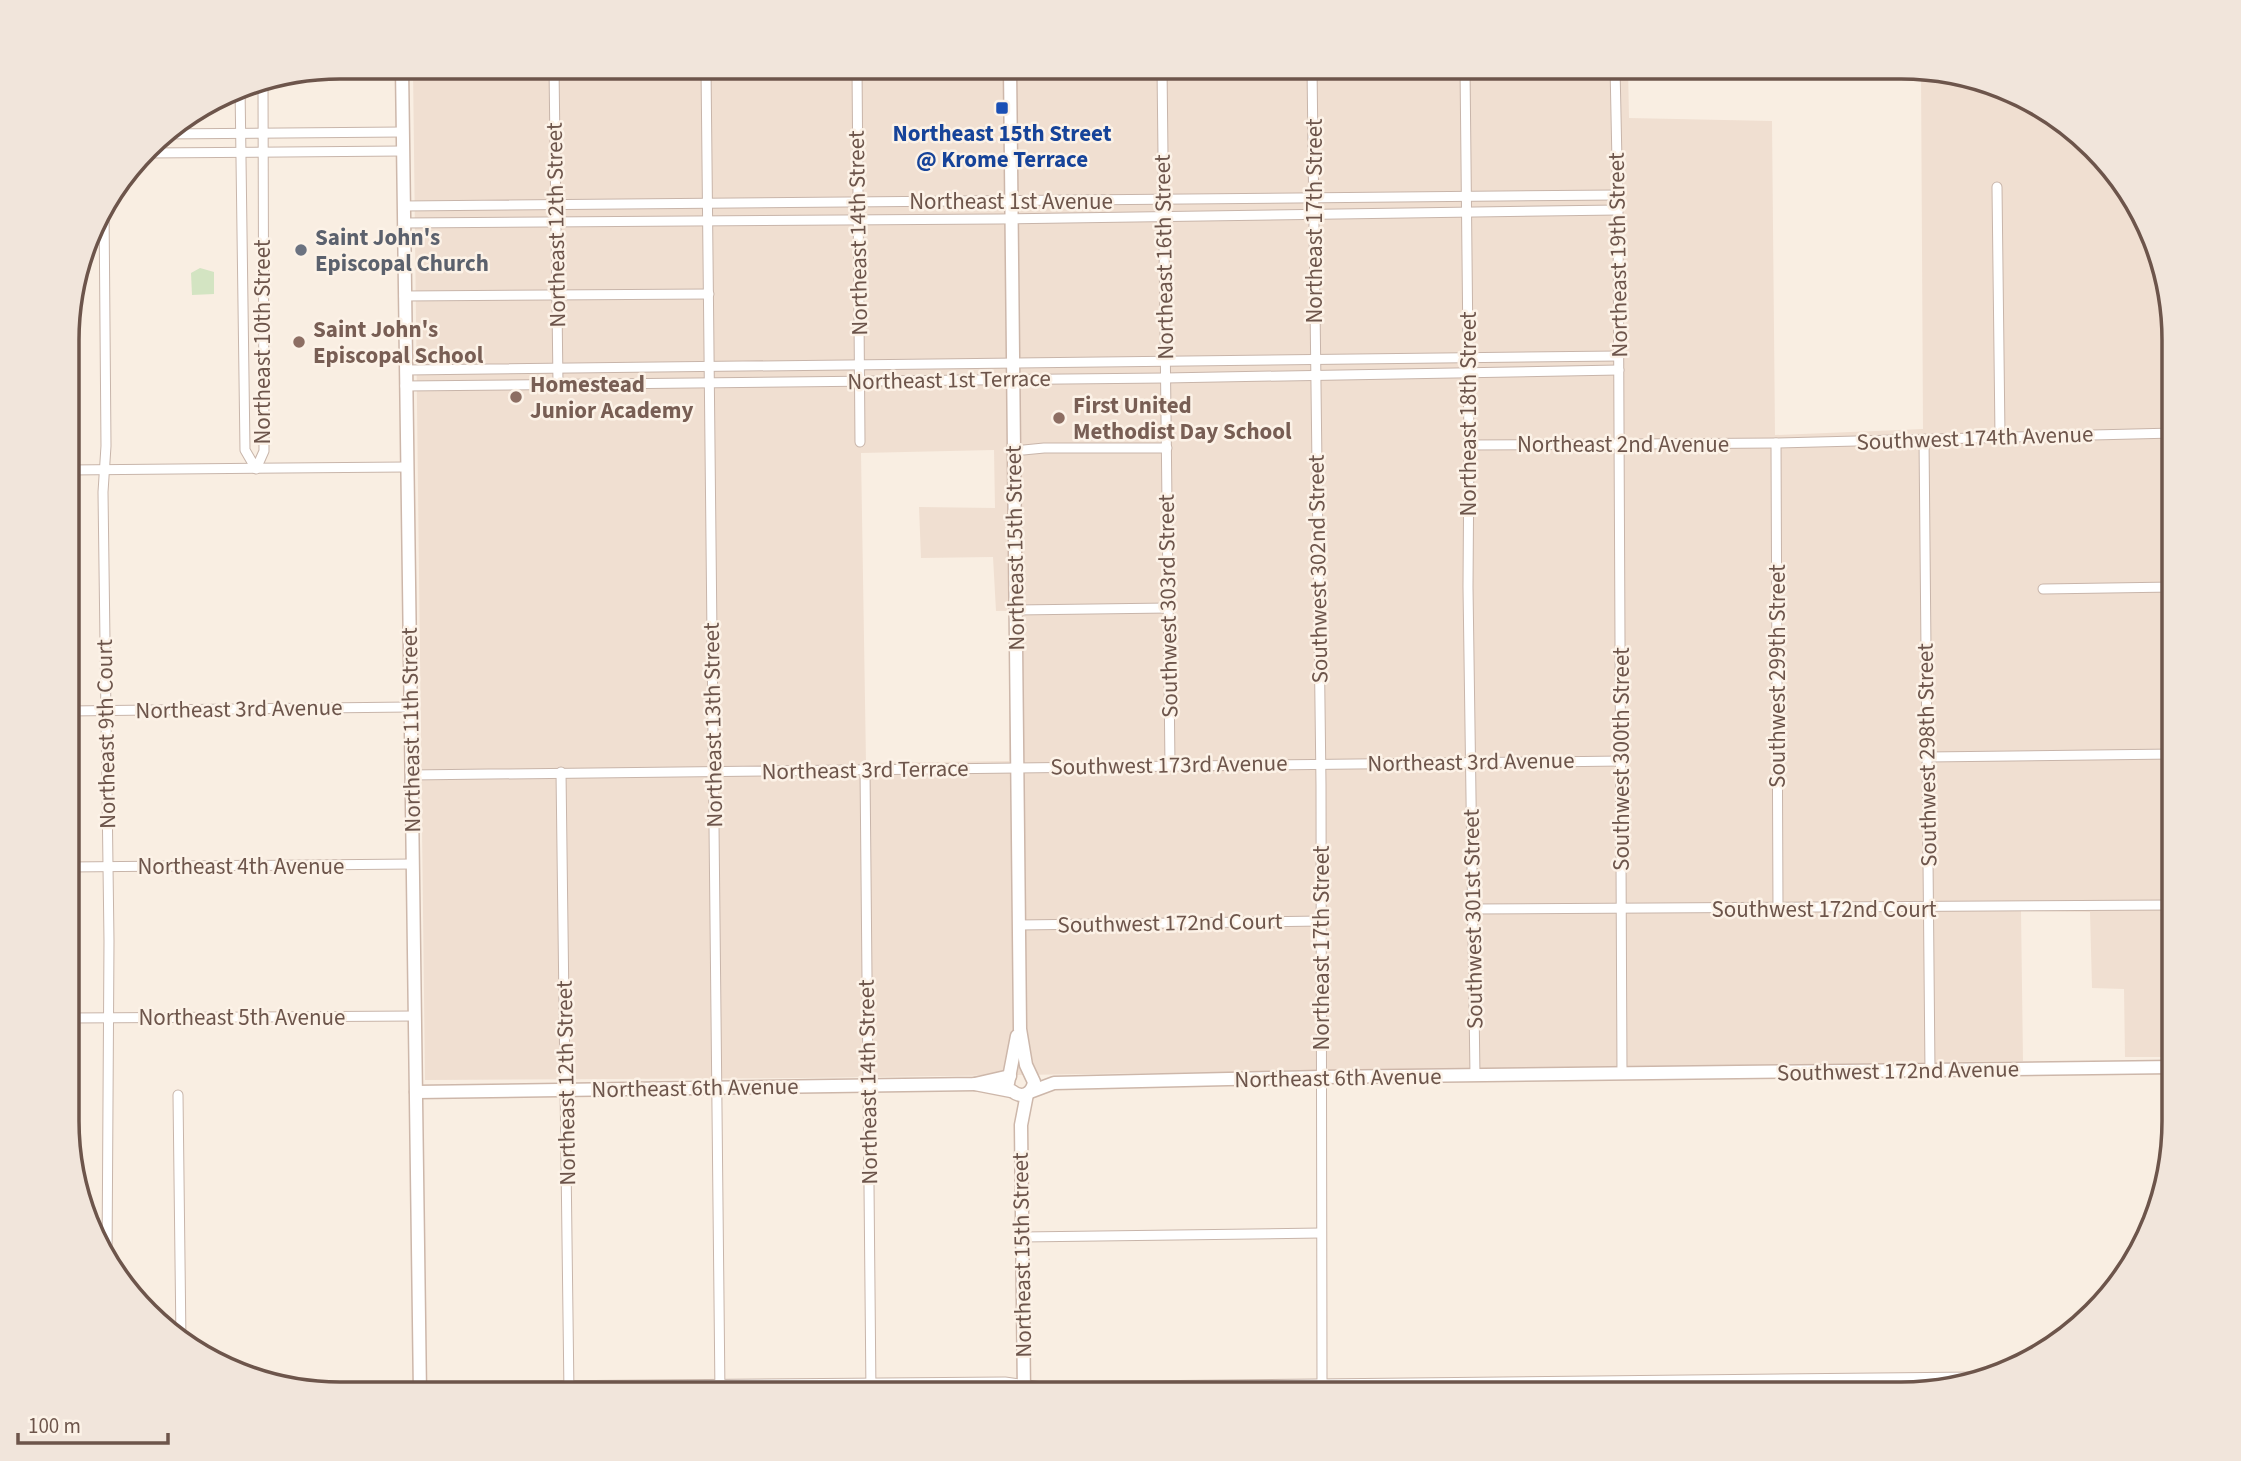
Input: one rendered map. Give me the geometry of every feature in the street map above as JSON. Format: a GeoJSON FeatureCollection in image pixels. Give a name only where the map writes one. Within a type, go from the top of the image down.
{"type":"FeatureCollection","features":[{"type":"Feature","properties":{"kind":"street","name":"Northeast 11th Street"},"geometry":{"type":"LineString","coordinates":[[402,79],[420,1382]]}},
{"type":"Feature","properties":{"kind":"street","name":"Northeast 12th Street"},"geometry":{"type":"LineString","coordinates":[[554,79],[558,384]]}},
{"type":"Feature","properties":{"kind":"street","name":"Northeast 13th Street"},"geometry":{"type":"LineString","coordinates":[[706,79],[720,1382]]}},
{"type":"Feature","properties":{"kind":"street","name":"Northeast 14th Street"},"geometry":{"type":"LineString","coordinates":[[857,79],[860,442]]}},
{"type":"Feature","properties":{"kind":"street","name":"Northeast 15th Street"},"geometry":{"type":"LineString","coordinates":[[1010,79],[1020,1029],[1030,1073]]}},
{"type":"Feature","properties":{"kind":"street","name":"Northeast 16th Street"},"geometry":{"type":"LineString","coordinates":[[1162,79],[1167,448]]}},
{"type":"Feature","properties":{"kind":"street","name":"Northeast 17th Street"},"geometry":{"type":"LineString","coordinates":[[1312,79],[1315,375]]}},
{"type":"Feature","properties":{"kind":"street","name":"Northeast 18th Street"},"geometry":{"type":"LineString","coordinates":[[1465,79],[1468,587],[1472,761]]}},
{"type":"Feature","properties":{"kind":"street","name":"Northeast 19th Street"},"geometry":{"type":"LineString","coordinates":[[1615,79],[1619,443]]}},
{"type":"Feature","properties":{"kind":"street","name":"Northeast 10th Street"},"geometry":{"type":"LineString","coordinates":[[256,469],[264,451],[263,91]]}},
{"type":"Feature","properties":{"kind":"street","name":"Northeast 10th Street"},"geometry":{"type":"LineString","coordinates":[[240,99],[245,450],[256,469]]}},
{"type":"Feature","properties":{"kind":"street"},"geometry":{"type":"LineString","coordinates":[[180,134],[403,132]]}},
{"type":"Feature","properties":{"kind":"street"},"geometry":{"type":"LineString","coordinates":[[157,153],[403,152]]}},
{"type":"Feature","properties":{"kind":"street"},"geometry":{"type":"LineString","coordinates":[[1997,187],[2000,436]]}},
{"type":"Feature","properties":{"kind":"street","name":"Northeast 1st Avenue"},"geometry":{"type":"LineString","coordinates":[[404,206],[1618,195]]}},
{"type":"Feature","properties":{"kind":"street","name":"Northeast 1st Avenue"},"geometry":{"type":"LineString","coordinates":[[404,223],[1618,210]]}},
{"type":"Feature","properties":{"kind":"street","name":"Northeast 9th Court"},"geometry":{"type":"LineString","coordinates":[[104,228],[105,711],[109,1018],[107,1239]]}},
{"type":"Feature","properties":{"kind":"street"},"geometry":{"type":"LineString","coordinates":[[243,291],[263,291]]}},
{"type":"Feature","properties":{"kind":"street"},"geometry":{"type":"LineString","coordinates":[[404,296],[709,294]]}},
{"type":"Feature","properties":{"kind":"street","name":"Northeast 1st Terrace"},"geometry":{"type":"LineString","coordinates":[[405,370],[1619,356]]}},
{"type":"Feature","properties":{"kind":"street","name":"Northeast 1st Terrace"},"geometry":{"type":"LineString","coordinates":[[405,386],[1619,370]]}},
{"type":"Feature","properties":{"kind":"street","name":"Southwest 302nd Street"},"geometry":{"type":"LineString","coordinates":[[1315,375],[1321,763]]}},
{"type":"Feature","properties":{"kind":"street","name":"Southwest 174th Avenue"},"geometry":{"type":"LineString","coordinates":[[1776,443],[2162,433]]}},
{"type":"Feature","properties":{"kind":"street","name":"Southwest 298th Street"},"geometry":{"type":"LineString","coordinates":[[1924,439],[1930,1071]]}},
{"type":"Feature","properties":{"kind":"street","name":"Southwest 300th Street"},"geometry":{"type":"LineString","coordinates":[[1619,443],[1622,1074]]}},
{"type":"Feature","properties":{"kind":"street","name":"Northeast 2nd Avenue"},"geometry":{"type":"LineString","coordinates":[[1469,445],[1776,443]]}},
{"type":"Feature","properties":{"kind":"street","name":"Southwest 299th Street"},"geometry":{"type":"LineString","coordinates":[[1776,443],[1778,909]]}},
{"type":"Feature","properties":{"kind":"street"},"geometry":{"type":"LineString","coordinates":[[1014,451],[1167,448]]}},
{"type":"Feature","properties":{"kind":"street","name":"Southwest 303rd Street"},"geometry":{"type":"LineString","coordinates":[[1167,448],[1170,765]]}},
{"type":"Feature","properties":{"kind":"street"},"geometry":{"type":"LineString","coordinates":[[79,470],[406,467]]}},
{"type":"Feature","properties":{"kind":"street"},"geometry":{"type":"LineString","coordinates":[[2043,589],[2162,587]]}},
{"type":"Feature","properties":{"kind":"street"},"geometry":{"type":"LineString","coordinates":[[1015,610],[1169,608]]}},
{"type":"Feature","properties":{"kind":"street","name":"Northeast 3rd Avenue"},"geometry":{"type":"LineString","coordinates":[[79,711],[410,707]]}},
{"type":"Feature","properties":{"kind":"street"},"geometry":{"type":"LineString","coordinates":[[1927,757],[2162,754]]}},
{"type":"Feature","properties":{"kind":"street","name":"Southwest 301st Street"},"geometry":{"type":"LineString","coordinates":[[1472,761],[1475,1076]]}},
{"type":"Feature","properties":{"kind":"street","name":"Northeast 3rd Avenue"},"geometry":{"type":"LineString","coordinates":[[1321,763],[1622,761]]}},
{"type":"Feature","properties":{"kind":"street","name":"Northeast 17th Street"},"geometry":{"type":"LineString","coordinates":[[1321,763],[1322,1382]]}},
{"type":"Feature","properties":{"kind":"street","name":"Southwest 173rd Avenue"},"geometry":{"type":"LineString","coordinates":[[1017,768],[1321,763]]}},
{"type":"Feature","properties":{"kind":"street","name":"Northeast 3rd Terrace"},"geometry":{"type":"LineString","coordinates":[[714,772],[1017,768]]}},
{"type":"Feature","properties":{"kind":"street","name":"Northeast 14th Street"},"geometry":{"type":"LineString","coordinates":[[865,769],[871,1382]]}},
{"type":"Feature","properties":{"kind":"street","name":"Northeast 12th Street"},"geometry":{"type":"LineString","coordinates":[[561,772],[569,1382]]}},
{"type":"Feature","properties":{"kind":"street"},"geometry":{"type":"LineString","coordinates":[[411,775],[714,772]]}},
{"type":"Feature","properties":{"kind":"street","name":"Northeast 4th Avenue"},"geometry":{"type":"LineString","coordinates":[[79,867],[413,864]]}},
{"type":"Feature","properties":{"kind":"street","name":"Southwest 172nd Court"},"geometry":{"type":"LineString","coordinates":[[1473,909],[2162,905]]}},
{"type":"Feature","properties":{"kind":"street","name":"Southwest 172nd Court"},"geometry":{"type":"LineString","coordinates":[[1018,925],[1321,921]]}},
{"type":"Feature","properties":{"kind":"street","name":"Northeast 5th Avenue"},"geometry":{"type":"LineString","coordinates":[[79,1018],[415,1016]]}},
{"type":"Feature","properties":{"kind":"street","name":"Northeast 15th Street"},"geometry":{"type":"LineString","coordinates":[[1010,1075],[1020,1029]]}},
{"type":"Feature","properties":{"kind":"street","name":"Southwest 172nd Avenue"},"geometry":{"type":"LineString","coordinates":[[1622,1074],[2162,1067]]}},
{"type":"Feature","properties":{"kind":"street"},"geometry":{"type":"LineString","coordinates":[[1020,1069],[1030,1073],[1034,1082],[1028,1093],[1021,1096],[1011,1091],[1008,1083],[1010,1075],[1020,1069]]}},
{"type":"Feature","properties":{"kind":"street","name":"Northeast 6th Avenue"},"geometry":{"type":"LineString","coordinates":[[1030,1073],[1054,1083]]}},
{"type":"Feature","properties":{"kind":"street","name":"Northeast 6th Avenue"},"geometry":{"type":"LineString","coordinates":[[1028,1093],[1054,1083],[1622,1074]]}},
{"type":"Feature","properties":{"kind":"street","name":"Northeast 6th Avenue"},"geometry":{"type":"LineString","coordinates":[[975,1084],[1010,1075]]}},
{"type":"Feature","properties":{"kind":"street","name":"Northeast 6th Avenue"},"geometry":{"type":"LineString","coordinates":[[416,1092],[975,1084],[1011,1091]]}},
{"type":"Feature","properties":{"kind":"street","name":"Northeast 15th Street"},"geometry":{"type":"LineString","coordinates":[[1011,1091],[1021,1125]]}},
{"type":"Feature","properties":{"kind":"street","name":"Northeast 15th Street"},"geometry":{"type":"LineString","coordinates":[[1024,1382],[1021,1125],[1028,1093]]}},
{"type":"Feature","properties":{"kind":"street"},"geometry":{"type":"LineString","coordinates":[[178,1095],[181,1328]]}},
{"type":"Feature","properties":{"kind":"street"},"geometry":{"type":"LineString","coordinates":[[1022,1237],[1321,1233]]}},
{"type":"Feature","properties":{"kind":"street"},"geometry":{"type":"LineString","coordinates":[[1510,1382],[1782,1382]]}},
{"type":"Feature","properties":{"kind":"shaded area"},"geometry":{"type":"Polygon","coordinates":[[[413,79],[1628,79],[1629,118],[1772,121],[1775,435],[1923,429],[1921,79],[1985,93],[2032,114],[2086,155],[2118,195],[2135,224],[2148,256],[2162,322],[2162,1057],[2125,1057],[2124,989],[2092,988],[2090,912],[2021,911],[2023,1061],[800,1078],[425,1080],[413,79]],[[994,450],[861,453],[866,763],[1009,761],[1009,611],[996,611],[993,557],[921,558],[919,507],[995,508],[994,450]]]}},
{"type":"Feature","properties":{"kind":"green space"},"geometry":{"type":"Polygon","coordinates":[[[200,268],[214,272],[214,294],[192,295],[191,273],[200,268]]]}},
{"type":"Feature","properties":{"kind":"place","name":"Northeast 15th Street @ Krome Terrace"},"geometry":{"type":"Point","coordinates":[1002,108]}},
{"type":"Feature","properties":{"kind":"place","name":"Saint John's Episcopal Church"},"geometry":{"type":"Point","coordinates":[301,250]}},
{"type":"Feature","properties":{"kind":"place","name":"Saint John's Episcopal School"},"geometry":{"type":"Point","coordinates":[299,342]}},
{"type":"Feature","properties":{"kind":"place","name":"Homestead Junior Academy"},"geometry":{"type":"Point","coordinates":[516,397]}},
{"type":"Feature","properties":{"kind":"place","name":"First United Methodist Day School"},"geometry":{"type":"Point","coordinates":[1059,418]}}]}
